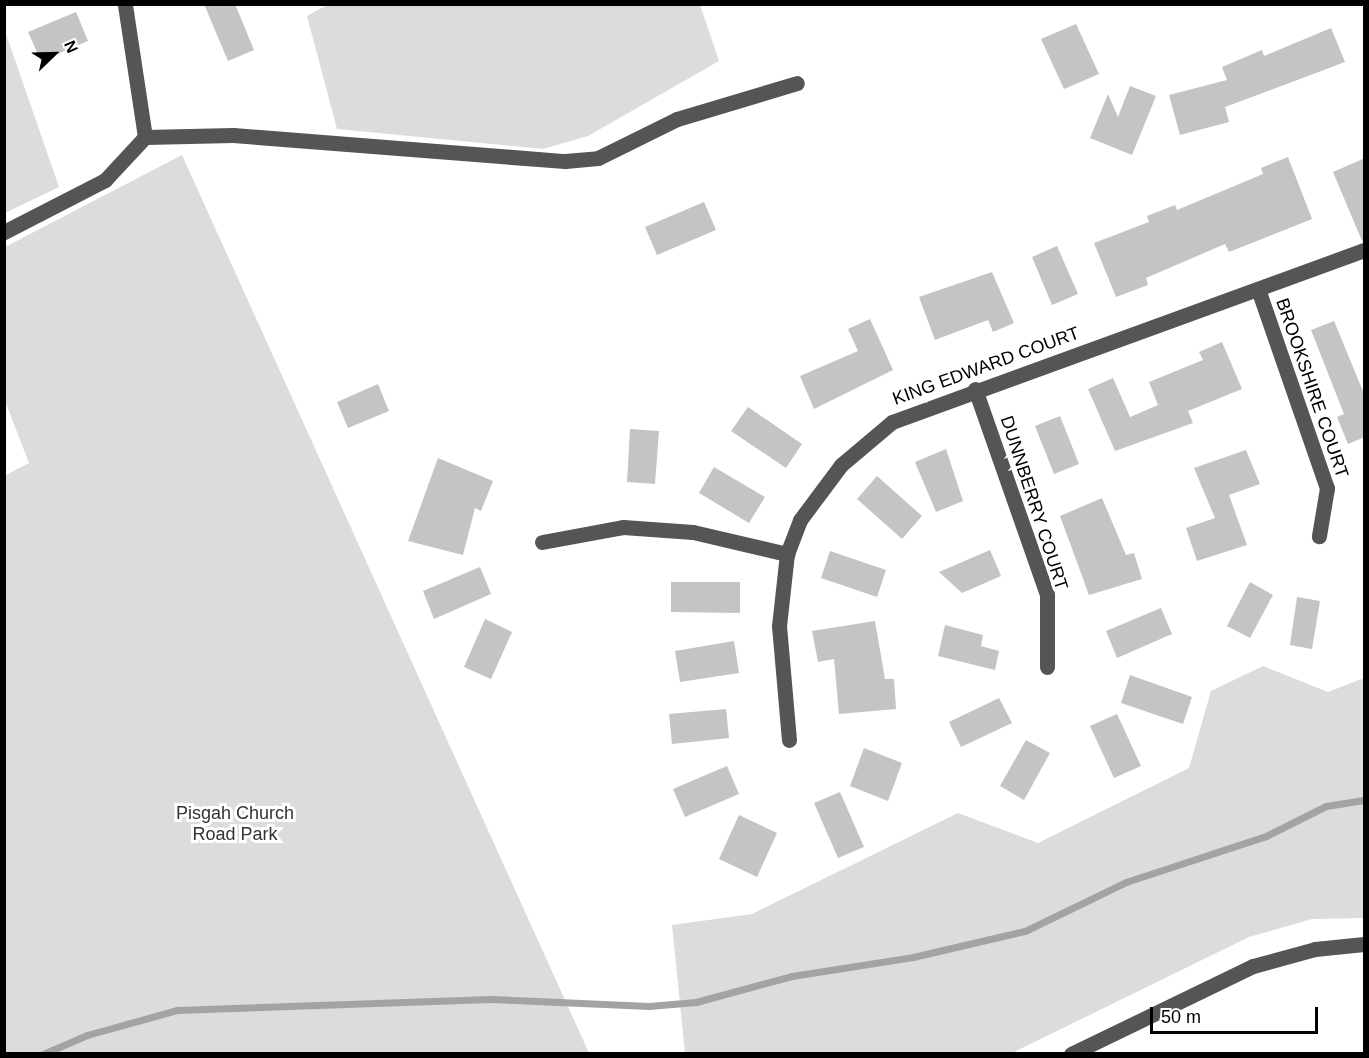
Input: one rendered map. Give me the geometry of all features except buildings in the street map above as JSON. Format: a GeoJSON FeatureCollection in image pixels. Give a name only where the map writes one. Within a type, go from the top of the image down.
{"type":"FeatureCollection","features":[{"type":"Feature","properties":{"kind":"street"},"geometry":{"type":"LineString","coordinates":[[125,4],[145,137]]}},
{"type":"Feature","properties":{"kind":"street"},"geometry":{"type":"LineString","coordinates":[[4,232],[105,180],[145,137],[244,136],[565,161],[598,158],[677,119],[797,83]]}},
{"type":"Feature","properties":{"kind":"street","name":"KING EDWARD COURT"},"geometry":{"type":"LineString","coordinates":[[789,740],[779,626],[787,554],[800,520],[841,465],[892,422],[975,389],[1365,250]]}},
{"type":"Feature","properties":{"kind":"street","name":"BROOKSHIRE COURT"},"geometry":{"type":"LineString","coordinates":[[1258,288],[1327,488],[1318,536]]}},
{"type":"Feature","properties":{"kind":"street","name":"DUNNBERRY COURT"},"geometry":{"type":"LineString","coordinates":[[975,389],[1047,594],[1047,667]]}},
{"type":"Feature","properties":{"kind":"street"},"geometry":{"type":"LineString","coordinates":[[542,542],[623,527],[693,532],[787,554]]}},
{"type":"Feature","properties":{"kind":"street"},"geometry":{"type":"LineString","coordinates":[[1071,1053],[1253,966],[1315,949],[1365,944]]}},
{"type":"Feature","properties":{"kind":"green space"},"geometry":{"type":"Polygon","coordinates":[[[327,5],[700,5],[719,61],[588,136],[543,149],[337,129],[307,16],[327,5]]]}},
{"type":"Feature","properties":{"kind":"green space"},"geometry":{"type":"Polygon","coordinates":[[[5,31],[59,187],[4,213],[5,31]]]}},
{"type":"Feature","properties":{"kind":"green space","name":"Pisgah Church Road Park"},"geometry":{"type":"Polygon","coordinates":[[[182,155],[589,1053],[5,1053],[4,476],[29,463],[5,401],[5,247],[182,155]]]}},
{"type":"Feature","properties":{"kind":"green space"},"geometry":{"type":"Polygon","coordinates":[[[1263,666],[1328,692],[1364,678],[1364,918],[1312,919],[1249,937],[1012,1053],[685,1053],[672,925],[752,914],[958,813],[1038,843],[1189,768],[1211,691],[1263,666]]]}},
{"type":"Feature","properties":{"kind":"waterway"},"geometry":{"type":"LineString","coordinates":[[43,1054],[87,1035],[177,1010],[491,999],[649,1006],[696,1002],[792,976],[913,957],[1025,931],[1126,882],[1266,836],[1326,806],[1364,800]]}}]}
